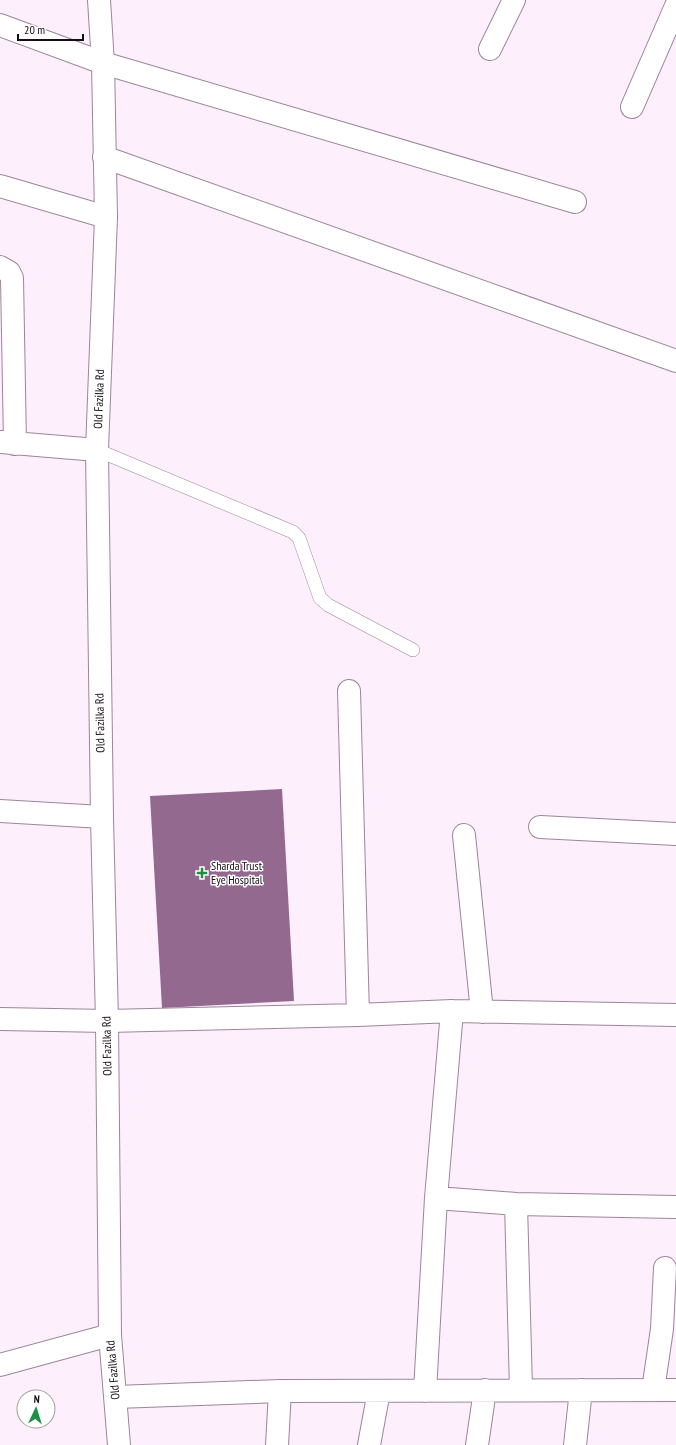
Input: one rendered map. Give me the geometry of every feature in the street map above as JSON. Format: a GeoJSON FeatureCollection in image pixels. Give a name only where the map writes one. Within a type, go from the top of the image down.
{"type":"FeatureCollection","features":[{"type":"Feature","properties":{"kind":"street","name":"Old Fazilka Rd"},"geometry":{"type":"LineString","coordinates":[[99,0],[103,63],[106,217],[97,450],[102,817],[107,1021],[110,1335],[119,1445]]}},
{"type":"Feature","properties":{"kind":"street"},"geometry":{"type":"LineString","coordinates":[[490,49],[514,0]]}},
{"type":"Feature","properties":{"kind":"street"},"geometry":{"type":"LineString","coordinates":[[632,107],[675,9]]}},
{"type":"Feature","properties":{"kind":"street"},"geometry":{"type":"LineString","coordinates":[[0,25],[103,63],[575,202]]}},
{"type":"Feature","properties":{"kind":"street"},"geometry":{"type":"LineString","coordinates":[[104,157],[676,361]]}},
{"type":"Feature","properties":{"kind":"street"},"geometry":{"type":"LineString","coordinates":[[0,186],[106,217]]}},
{"type":"Feature","properties":{"kind":"street"},"geometry":{"type":"LineString","coordinates":[[0,267],[9,272],[12,278],[7,443],[97,450]]}},
{"type":"Feature","properties":{"kind":"street"},"geometry":{"type":"LineString","coordinates":[[349,691],[358,1015]]}},
{"type":"Feature","properties":{"kind":"street"},"geometry":{"type":"LineString","coordinates":[[0,811],[102,817]]}},
{"type":"Feature","properties":{"kind":"street"},"geometry":{"type":"LineString","coordinates":[[540,827],[676,834]]}},
{"type":"Feature","properties":{"kind":"street"},"geometry":{"type":"LineString","coordinates":[[464,835],[482,1012]]}},
{"type":"Feature","properties":{"kind":"street"},"geometry":{"type":"LineString","coordinates":[[425,1391],[436,1198],[452,1011]]}},
{"type":"Feature","properties":{"kind":"street"},"geometry":{"type":"LineString","coordinates":[[0,1019],[107,1021],[358,1015],[452,1011],[676,1016]]}},
{"type":"Feature","properties":{"kind":"street"},"geometry":{"type":"LineString","coordinates":[[436,1198],[516,1204],[676,1207]]}},
{"type":"Feature","properties":{"kind":"street"},"geometry":{"type":"LineString","coordinates":[[516,1204],[521,1389]]}},
{"type":"Feature","properties":{"kind":"street"},"geometry":{"type":"LineString","coordinates":[[653,1390],[662,1329],[665,1268]]}},
{"type":"Feature","properties":{"kind":"street"},"geometry":{"type":"LineString","coordinates":[[0,1364],[110,1335]]}},
{"type":"Feature","properties":{"kind":"street"},"geometry":{"type":"LineString","coordinates":[[116,1397],[280,1391],[425,1391],[521,1389],[676,1390]]}},
{"type":"Feature","properties":{"kind":"street"},"geometry":{"type":"LineString","coordinates":[[477,1445],[485,1390]]}},
{"type":"Feature","properties":{"kind":"street"},"geometry":{"type":"LineString","coordinates":[[575,1445],[582,1390]]}},
{"type":"Feature","properties":{"kind":"street"},"geometry":{"type":"LineString","coordinates":[[276,1445],[280,1391]]}},
{"type":"Feature","properties":{"kind":"street"},"geometry":{"type":"LineString","coordinates":[[369,1445],[379,1391]]}},
{"type":"Feature","properties":{"kind":"lane"},"geometry":{"type":"LineString","coordinates":[[97,450],[293,532],[299,538],[320,598],[328,604],[413,650]]}},
{"type":"Feature","properties":{"kind":"building"},"geometry":{"type":"Polygon","coordinates":[[[282,789],[294,1001],[162,1008],[150,796],[282,789]]]}},
{"type":"Feature","properties":{"kind":"place","name":"Sharda Trust Eye Hospital"},"geometry":{"type":"Point","coordinates":[202,873]}}]}
